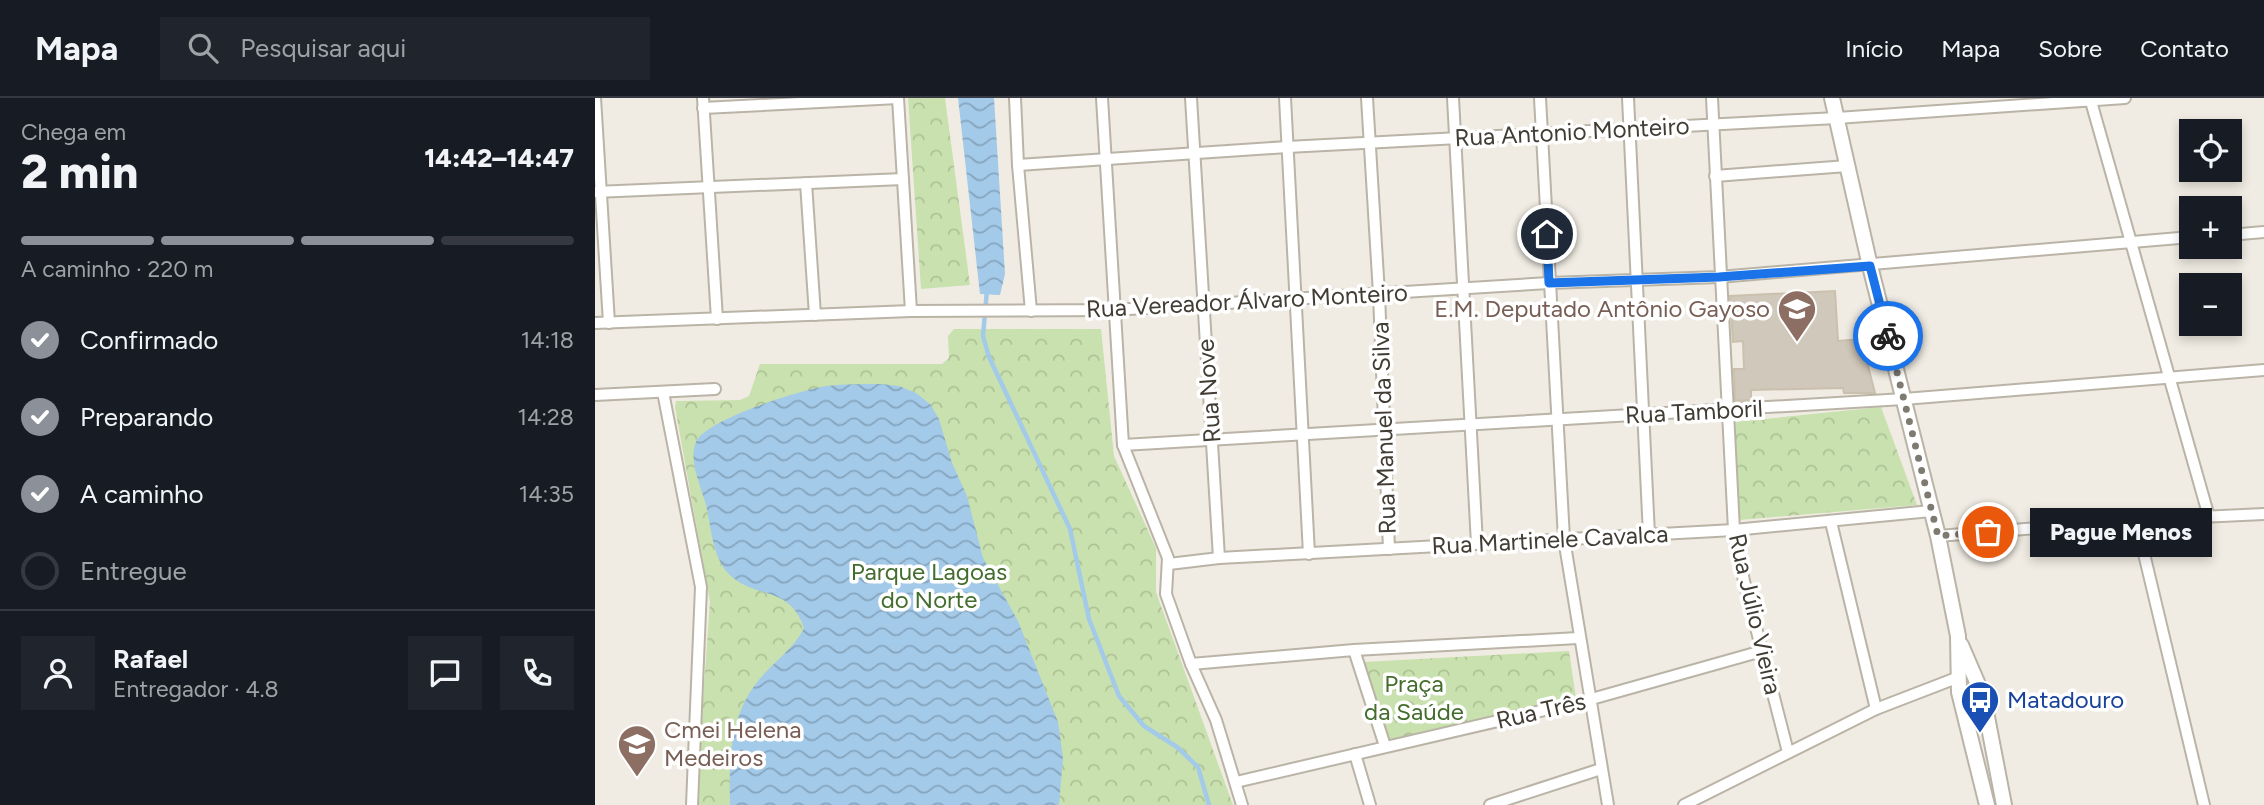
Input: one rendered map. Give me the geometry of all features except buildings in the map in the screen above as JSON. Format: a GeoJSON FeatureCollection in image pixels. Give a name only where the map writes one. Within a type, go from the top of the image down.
{"type":"FeatureCollection","features":[{"type":"Feature","properties":{"kind":"street"},"geometry":{"type":"LineString","coordinates":[[595,98],[598,192],[610,323]]}},
{"type":"Feature","properties":{"kind":"street"},"geometry":{"type":"LineString","coordinates":[[717,319],[703,103],[898,98],[911,311]]}},
{"type":"Feature","properties":{"kind":"street"},"geometry":{"type":"LineString","coordinates":[[1015,98],[1031,311]]}},
{"type":"Feature","properties":{"kind":"street"},"geometry":{"type":"LineString","coordinates":[[1102,98],[1123,445],[1169,564],[1166,594],[1191,664],[1216,720],[1242,805]]}},
{"type":"Feature","properties":{"kind":"street","name":"Rua Nove"},"geometry":{"type":"LineString","coordinates":[[1191,98],[1219,558]]}},
{"type":"Feature","properties":{"kind":"street"},"geometry":{"type":"LineString","coordinates":[[1285,98],[1309,554]]}},
{"type":"Feature","properties":{"kind":"street","name":"Rua Manuel da Silva"},"geometry":{"type":"LineString","coordinates":[[1367,98],[1379,294],[1389,549]]}},
{"type":"Feature","properties":{"kind":"street"},"geometry":{"type":"LineString","coordinates":[[1453,98],[1477,544]]}},
{"type":"Feature","properties":{"kind":"street"},"geometry":{"type":"LineString","coordinates":[[1540,98],[1564,539],[1588,700],[1608,805]]}},
{"type":"Feature","properties":{"kind":"street"},"geometry":{"type":"LineString","coordinates":[[1628,98],[1649,535]]}},
{"type":"Feature","properties":{"kind":"street","name":"Rua Júlio Vieira"},"geometry":{"type":"LineString","coordinates":[[1712,98],[1719,277],[1734,530],[1789,751]]}},
{"type":"Feature","properties":{"kind":"street"},"geometry":{"type":"LineString","coordinates":[[1832,98],[1870,266],[1938,536],[1958,636],[1959,692],[1987,805]]}},
{"type":"Feature","properties":{"kind":"street","name":"Rua Antonio Monteiro"},"geometry":{"type":"LineString","coordinates":[[1018,165],[1287,147],[1837,118],[2125,98]]}},
{"type":"Feature","properties":{"kind":"street"},"geometry":{"type":"LineString","coordinates":[[2091,100],[2209,517]]}},
{"type":"Feature","properties":{"kind":"street"},"geometry":{"type":"LineString","coordinates":[[1715,176],[1847,166]]}},
{"type":"Feature","properties":{"kind":"street"},"geometry":{"type":"LineString","coordinates":[[598,192],[903,179]]}},
{"type":"Feature","properties":{"kind":"street"},"geometry":{"type":"LineString","coordinates":[[806,183],[815,315]]}},
{"type":"Feature","properties":{"kind":"street"},"geometry":{"type":"LineString","coordinates":[[2242,234],[2264,232]]}},
{"type":"Feature","properties":{"kind":"street","name":"Rua Vereador Álvaro Monteiro"},"geometry":{"type":"LineString","coordinates":[[595,323],[911,311],[1113,310],[1549,283],[1719,277],[2179,238]]}},
{"type":"Feature","properties":{"kind":"street","name":"Rua Tamboril"},"geometry":{"type":"LineString","coordinates":[[1123,445],[1904,399],[2264,370]]}},
{"type":"Feature","properties":{"kind":"street"},"geometry":{"type":"LineString","coordinates":[[595,395],[715,389]]}},
{"type":"Feature","properties":{"kind":"street"},"geometry":{"type":"LineString","coordinates":[[663,392],[701,587],[692,805]]}},
{"type":"Feature","properties":{"kind":"street","name":"Rua Martinele Cavalca"},"geometry":{"type":"LineString","coordinates":[[1169,564],[1219,558],[1734,530],[1931,511]]}},
{"type":"Feature","properties":{"kind":"street"},"geometry":{"type":"LineString","coordinates":[[1938,536],[2136,520],[2264,514]]}},
{"type":"Feature","properties":{"kind":"street"},"geometry":{"type":"LineString","coordinates":[[2136,520],[2204,805]]}},
{"type":"Feature","properties":{"kind":"street"},"geometry":{"type":"LineString","coordinates":[[1831,522],[1876,709]]}},
{"type":"Feature","properties":{"kind":"street"},"geometry":{"type":"LineString","coordinates":[[1958,636],[1983,696],[2004,805]]}},
{"type":"Feature","properties":{"kind":"street"},"geometry":{"type":"LineString","coordinates":[[1191,664],[1354,650],[1579,638]]}},
{"type":"Feature","properties":{"kind":"street"},"geometry":{"type":"LineString","coordinates":[[1354,650],[1385,746]]}},
{"type":"Feature","properties":{"kind":"street","name":"Rua Três"},"geometry":{"type":"LineString","coordinates":[[1236,782],[1588,700],[1762,651]]}},
{"type":"Feature","properties":{"kind":"street"},"geometry":{"type":"LineString","coordinates":[[1685,805],[1876,709],[1959,677]]}},
{"type":"Feature","properties":{"kind":"street"},"geometry":{"type":"LineString","coordinates":[[1355,754],[1370,805]]}},
{"type":"Feature","properties":{"kind":"street"},"geometry":{"type":"LineString","coordinates":[[1490,805],[1601,769]]}},
{"type":"Feature","properties":{"kind":"green space"},"geometry":{"type":"Polygon","coordinates":[[[908,98],[945,98],[970,285],[921,289],[908,98]]]}},
{"type":"Feature","properties":{"kind":"green space","name":"Parque Lagoas do Norte"},"geometry":{"type":"Polygon","coordinates":[[[954,329],[1101,329],[1114,456],[1156,548],[1156,592],[1233,805],[699,805],[700,740],[710,602],[676,401],[740,400],[749,396],[760,364],[942,364],[949,358],[948,336],[954,329]]]}},
{"type":"Feature","properties":{"kind":"green space"},"geometry":{"type":"Polygon","coordinates":[[[1881,407],[1917,505],[1739,520],[1735,422],[1881,407]]]}},
{"type":"Feature","properties":{"kind":"green space","name":"Praça da Saúde"},"geometry":{"type":"Polygon","coordinates":[[[1569,651],[1576,698],[1388,742],[1364,662],[1569,651]]]}},
{"type":"Feature","properties":{"kind":"water"},"geometry":{"type":"Polygon","coordinates":[[[958,98],[994,98],[1005,274],[1000,295],[980,294],[958,98]]]}},
{"type":"Feature","properties":{"kind":"water"},"geometry":{"type":"Polygon","coordinates":[[[827,386],[899,386],[916,393],[930,404],[939,419],[952,463],[967,496],[983,558],[1018,621],[1058,722],[1063,758],[1059,805],[730,805],[731,756],[741,709],[758,681],[794,643],[804,628],[789,604],[736,580],[721,564],[694,465],[696,442],[703,433],[717,424],[777,399],[827,386]]]}},
{"type":"Feature","properties":{"kind":"waterway"},"geometry":{"type":"LineString","coordinates":[[987,290],[983,336],[989,357],[1070,529],[1089,619],[1119,696],[1144,726],[1177,747],[1198,767],[1209,805]]}},
{"type":"Feature","properties":{"kind":"way so far"},"geometry":{"type":"LineString","coordinates":[[1888,336],[1938,536],[1988,532]]}},
{"type":"Feature","properties":{"kind":"place","name":"E.M. Deputado Antônio Gayoso"},"geometry":{"type":"Point","coordinates":[1797,343]}},
{"type":"Feature","properties":{"kind":"place","name":"Pague Menos"},"geometry":{"type":"Point","coordinates":[1988,532]}},
{"type":"Feature","properties":{"kind":"place","name":"Matadouro"},"geometry":{"type":"Point","coordinates":[1980,734]}},
{"type":"Feature","properties":{"kind":"place","name":"Cmei Helena Medeiros"},"geometry":{"type":"Point","coordinates":[637,778]}},
{"type":"Feature","properties":{"kind":"route"},"geometry":{"type":"LineString","coordinates":[[1547,234],[1549,283],[1719,277],[1870,266],[1888,336]]}}]}
